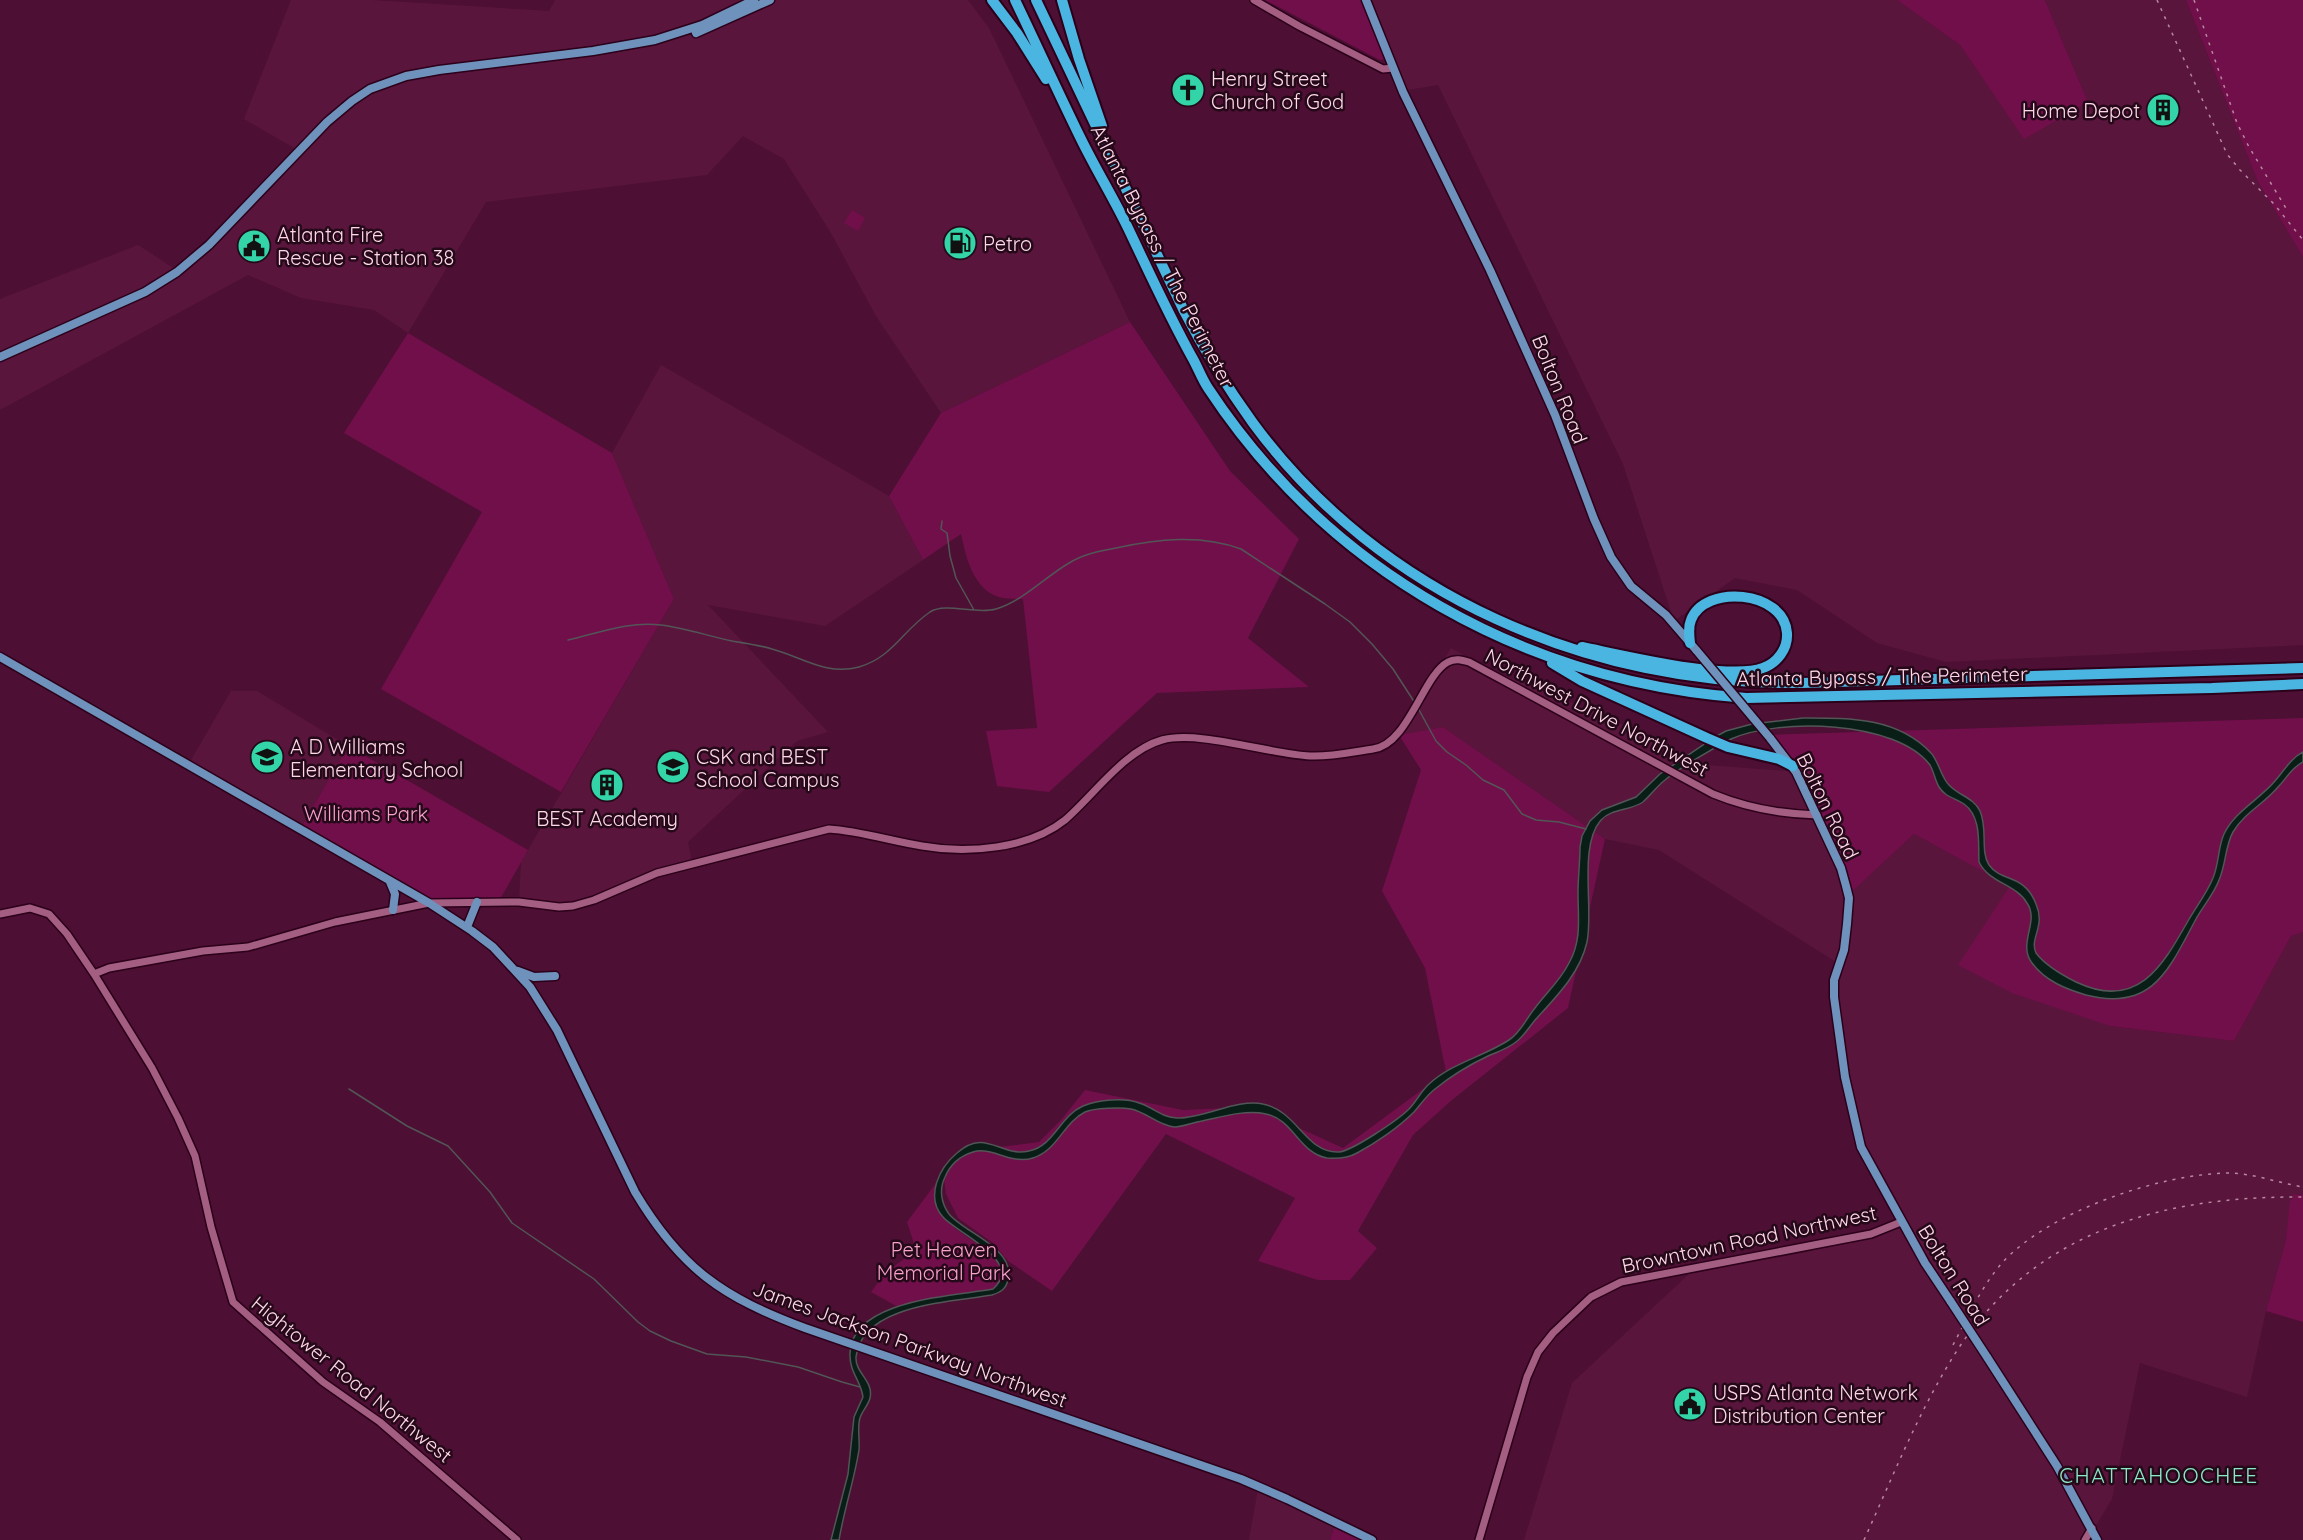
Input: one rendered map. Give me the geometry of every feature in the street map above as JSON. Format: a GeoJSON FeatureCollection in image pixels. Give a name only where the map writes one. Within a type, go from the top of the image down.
{"type":"FeatureCollection","features":[{"type":"Feature","properties":{"kind":"highway"},"geometry":{"type":"LineString","coordinates":[[992,0],[1043,73],[1080,137]]}},
{"type":"Feature","properties":{"kind":"highway","name":"Atlanta Bypass / The Perimeter"},"geometry":{"type":"LineString","coordinates":[[1015,0],[1080,137],[1206,386],[1241,433],[1280,478],[1331,528],[1392,577],[1470,624],[1540,654],[1599,674],[1647,685],[1746,698],[2303,684]]}},
{"type":"Feature","properties":{"kind":"highway","name":"Atlanta Bypass / The Perimeter"},"geometry":{"type":"LineString","coordinates":[[1036,0],[1206,353],[1253,423],[1294,472],[1333,511],[1406,568],[1461,602],[1532,635],[1601,659],[1649,670],[1709,679],[1770,684],[2303,668]]}},
{"type":"Feature","properties":{"kind":"highway"},"geometry":{"type":"LineString","coordinates":[[1062,0],[1079,59],[1121,180]]}},
{"type":"Feature","properties":{"kind":"highway"},"geometry":{"type":"LineString","coordinates":[[1532,635],[1671,664],[1745,671],[1764,668],[1779,657],[1786,645],[1787,631],[1779,612],[1767,603],[1750,598],[1731,597],[1712,602],[1697,611],[1690,626],[1694,647]]}},
{"type":"Feature","properties":{"kind":"highway"},"geometry":{"type":"LineString","coordinates":[[1540,654],[1582,681],[1694,733],[1745,752],[1779,759],[1793,766]]}},
{"type":"Feature","properties":{"kind":"main road"},"geometry":{"type":"LineString","coordinates":[[593,51],[672,35],[703,24],[754,0]]}},
{"type":"Feature","properties":{"kind":"main road"},"geometry":{"type":"LineString","coordinates":[[0,357],[145,292],[177,272],[209,246],[327,122],[352,100],[370,89],[398,78],[439,69],[593,51],[635,49],[675,40],[719,24],[770,0]]}},
{"type":"Feature","properties":{"kind":"main road","name":"Bolton Road"},"geometry":{"type":"LineString","coordinates":[[1366,0],[1393,68],[1519,333],[1555,415],[1590,510],[1611,557],[1631,586],[1666,615],[1793,766],[1817,815],[1841,867],[1849,898],[1844,950],[1833,989],[1845,1077],[1855,1124],[1865,1156],[1901,1222],[2057,1466],[2097,1540]]}},
{"type":"Feature","properties":{"kind":"main road","name":"James Jackson Parkway Northwest"},"geometry":{"type":"LineString","coordinates":[[0,657],[429,903],[493,947],[530,987],[556,1028],[635,1192],[652,1220],[669,1242],[698,1271],[727,1293],[747,1305],[845,1341],[1234,1477],[1296,1503],[1372,1540]]}},
{"type":"Feature","properties":{"kind":"main road"},"geometry":{"type":"LineString","coordinates":[[390,881],[395,894],[393,910]]}},
{"type":"Feature","properties":{"kind":"main road"},"geometry":{"type":"LineString","coordinates":[[467,927],[477,902]]}},
{"type":"Feature","properties":{"kind":"main road"},"geometry":{"type":"LineString","coordinates":[[514,968],[534,977],[555,976]]}},
{"type":"Feature","properties":{"kind":"street"},"geometry":{"type":"LineString","coordinates":[[1254,0],[1383,69],[1393,68]]}},
{"type":"Feature","properties":{"kind":"street","name":"Northwest Drive Northwest"},"geometry":{"type":"LineString","coordinates":[[94,974],[109,968],[203,951],[262,945],[335,922],[429,903],[477,902],[573,906],[594,900],[657,873],[829,829],[848,830],[938,849],[1011,845],[1031,840],[1051,830],[1066,819],[1115,770],[1150,745],[1161,740],[1184,738],[1310,756],[1378,749],[1389,742],[1414,712],[1441,667],[1450,661],[1460,660],[1469,662],[1713,794],[1753,808],[1817,815]]}},
{"type":"Feature","properties":{"kind":"street","name":"Hightower Road Northwest"},"geometry":{"type":"LineString","coordinates":[[0,914],[30,908],[49,914],[67,934],[94,974],[164,1090],[187,1137],[203,1185],[233,1302],[323,1382],[422,1455],[517,1540]]}},
{"type":"Feature","properties":{"kind":"street","name":"Browntown Road Northwest"},"geometry":{"type":"LineString","coordinates":[[1479,1540],[1532,1364],[1553,1333],[1591,1297],[1622,1282],[1870,1234],[1901,1222]]}},
{"type":"Feature","properties":{"kind":"street"},"geometry":{"type":"LineString","coordinates":[[2085,1540],[2092,1528]]}},
{"type":"Feature","properties":{"kind":"shaded area"},"geometry":{"type":"Polygon","coordinates":[[[291,0],[372,0],[549,11],[555,0],[968,0],[989,28],[1130,322],[941,413],[876,316],[831,233],[784,159],[743,136],[707,175],[486,202],[408,333],[374,310],[301,298],[248,275],[0,410],[0,299],[138,245],[175,269],[224,224],[296,149],[244,119],[291,0]]]}},
{"type":"Feature","properties":{"kind":"shaded area"},"geometry":{"type":"Polygon","coordinates":[[[1367,0],[1897,0],[1960,45],[2024,138],[2088,102],[2045,0],[2186,0],[2258,182],[2303,257],[2303,645],[1946,662],[1877,643],[1797,590],[1735,578],[1674,621],[1623,464],[1438,85],[1402,91],[1367,0]]]}},
{"type":"Feature","properties":{"kind":"shaded area"},"geometry":{"type":"Polygon","coordinates":[[[661,365],[889,496],[923,560],[825,626],[708,605],[828,732],[797,741],[688,842],[692,863],[573,906],[519,902],[521,862],[674,599],[612,453],[661,365]]]}},
{"type":"Feature","properties":{"kind":"shaded area"},"geometry":{"type":"Polygon","coordinates":[[[1451,648],[1486,668],[1603,715],[1707,765],[1800,772],[1846,896],[1914,834],[2011,886],[1959,965],[2110,1026],[2234,1041],[2291,936],[2303,932],[2303,1195],[2293,1194],[2286,1240],[2266,1311],[2247,1397],[2140,1363],[2112,1499],[2087,1540],[1524,1540],[1572,1383],[1689,1274],[1807,1252],[1896,1219],[1855,1139],[1839,1040],[1839,964],[1659,850],[1605,839],[1443,727],[1399,735],[1451,648]]]}},
{"type":"Feature","properties":{"kind":"shaded area","name":"A D Williams Elementary School"},"geometry":{"type":"Polygon","coordinates":[[[231,691],[257,691],[348,746],[299,831],[187,767],[231,691]]]}},
{"type":"Feature","properties":{"kind":"shaded area"},"geometry":{"type":"Polygon","coordinates":[[[1803,718],[1838,718],[1888,726],[1918,741],[1931,753],[1949,785],[1974,803],[1980,811],[1984,825],[1986,859],[1989,865],[1994,871],[2025,887],[2031,894],[2039,912],[2039,926],[2034,942],[2036,953],[2060,973],[2097,990],[2116,991],[2131,988],[2145,980],[2157,968],[2211,884],[2222,839],[2229,826],[2303,752],[2303,762],[2295,767],[2272,793],[2243,819],[2233,832],[2217,885],[2167,970],[2143,992],[2128,997],[2109,999],[2086,995],[2064,987],[2043,975],[2032,963],[2027,948],[2031,918],[2027,903],[2016,892],[1983,869],[1979,862],[1978,831],[1970,809],[1941,790],[1930,765],[1914,750],[1891,739],[1864,731],[1835,727],[1777,728],[1752,732],[1731,739],[1671,775],[1643,802],[1610,813],[1601,820],[1594,831],[1590,845],[1588,861],[1589,928],[1584,953],[1567,984],[1522,1037],[1509,1047],[1474,1063],[1447,1080],[1429,1094],[1401,1123],[1357,1153],[1339,1158],[1317,1155],[1309,1150],[1283,1122],[1266,1114],[1240,1113],[1174,1127],[1127,1108],[1114,1108],[1085,1112],[1071,1123],[1049,1149],[1033,1158],[1017,1159],[980,1151],[968,1154],[956,1162],[943,1182],[944,1205],[956,1221],[997,1250],[1008,1269],[1008,1280],[1003,1290],[992,1295],[933,1304],[891,1316],[874,1326],[862,1339],[856,1363],[871,1392],[859,1422],[859,1450],[839,1540],[831,1540],[848,1474],[854,1417],[863,1397],[850,1360],[855,1335],[868,1321],[886,1311],[932,1298],[993,1289],[1001,1279],[1001,1268],[995,1258],[943,1217],[935,1201],[936,1183],[950,1159],[957,1153],[977,1143],[985,1143],[1010,1151],[1029,1151],[1045,1143],[1068,1117],[1083,1106],[1096,1102],[1119,1100],[1133,1101],[1177,1118],[1243,1104],[1263,1104],[1285,1115],[1310,1140],[1328,1151],[1339,1152],[1354,1146],[1403,1114],[1437,1077],[1513,1037],[1561,976],[1573,954],[1578,937],[1580,847],[1582,836],[1590,821],[1602,810],[1636,797],[1660,774],[1726,731],[1752,724],[1803,718]]]}},
{"type":"Feature","properties":{"kind":"shaded area"},"geometry":{"type":"Polygon","coordinates":[[[1259,1483],[1336,1521],[1330,1540],[1249,1540],[1259,1483]]]}},
{"type":"Feature","properties":{"kind":"green space"},"geometry":{"type":"Polygon","coordinates":[[[1265,0],[1361,0],[1384,59],[1380,60],[1265,0]]]}},
{"type":"Feature","properties":{"kind":"green space"},"geometry":{"type":"Polygon","coordinates":[[[1897,0],[2045,0],[2088,102],[2024,139],[1960,45],[1897,0]]]}},
{"type":"Feature","properties":{"kind":"green space"},"geometry":{"type":"Polygon","coordinates":[[[2186,0],[2303,0],[2303,257],[2258,182],[2186,0]]]}},
{"type":"Feature","properties":{"kind":"green space"},"geometry":{"type":"Polygon","coordinates":[[[852,210],[865,218],[858,231],[844,223],[852,210]]]}},
{"type":"Feature","properties":{"kind":"green space"},"geometry":{"type":"Polygon","coordinates":[[[1130,322],[1230,471],[1299,539],[1248,638],[1309,687],[1157,693],[1049,792],[997,786],[986,731],[1037,728],[1023,599],[999,597],[983,587],[972,571],[961,534],[923,560],[889,496],[941,413],[1130,322]]]}},
{"type":"Feature","properties":{"kind":"green space"},"geometry":{"type":"Polygon","coordinates":[[[408,333],[612,453],[674,599],[561,792],[381,689],[482,512],[344,433],[408,333]]]}},
{"type":"Feature","properties":{"kind":"green space"},"geometry":{"type":"Polygon","coordinates":[[[2303,718],[2303,932],[2291,936],[2234,1041],[2110,1026],[2012,993],[1958,965],[2010,886],[1914,834],[1846,897],[1800,772],[1764,735],[2303,718]]]}},
{"type":"Feature","properties":{"kind":"green space"},"geometry":{"type":"Polygon","coordinates":[[[1443,727],[1605,839],[1568,1008],[1452,1100],[1413,1135],[1358,1231],[1377,1248],[1350,1280],[1318,1280],[1258,1261],[1295,1198],[1166,1134],[1052,1291],[1008,1261],[993,1243],[958,1218],[946,1194],[943,1173],[967,1151],[1039,1142],[1061,1120],[1085,1090],[1183,1110],[1253,1107],[1343,1148],[1446,1072],[1425,968],[1382,891],[1421,770],[1399,735],[1443,727]]]}},
{"type":"Feature","properties":{"kind":"green space","name":"Williams Park"},"geometry":{"type":"Polygon","coordinates":[[[348,746],[528,850],[499,901],[430,903],[299,831],[348,746]]]}},
{"type":"Feature","properties":{"kind":"green space","name":"Pet Heaven Memorial Park"},"geometry":{"type":"Polygon","coordinates":[[[936,1183],[938,1198],[947,1219],[957,1230],[997,1260],[1002,1269],[1002,1279],[994,1289],[934,1298],[898,1307],[871,1292],[885,1273],[912,1253],[914,1244],[907,1222],[936,1183]]]}},
{"type":"Feature","properties":{"kind":"green space"},"geometry":{"type":"Polygon","coordinates":[[[2293,1194],[2303,1195],[2303,1322],[2266,1311],[2286,1240],[2290,1200],[2293,1194]]]}},
{"type":"Feature","properties":{"kind":"green space"},"geometry":{"type":"Polygon","coordinates":[[[1336,1521],[1370,1540],[1330,1540],[1336,1521]]]}},
{"type":"Feature","properties":{"kind":"waterway"},"geometry":{"type":"LineString","coordinates":[[942,521],[941,529],[947,533],[956,578],[974,610]]}},
{"type":"Feature","properties":{"kind":"waterway"},"geometry":{"type":"LineString","coordinates":[[568,640],[625,626],[661,625],[752,644],[825,667],[847,669],[871,663],[880,657],[930,612],[944,608],[980,611],[996,609],[1015,600],[1074,560],[1086,555],[1163,540],[1210,541],[1241,549],[1350,622],[1393,669],[1415,703]]}},
{"type":"Feature","properties":{"kind":"waterway"},"geometry":{"type":"LineString","coordinates":[[1418,708],[1436,741],[1483,780],[1504,790],[1522,814],[1536,820],[1559,822],[1586,829]]}},
{"type":"Feature","properties":{"kind":"waterway"},"geometry":{"type":"LineString","coordinates":[[349,1089],[407,1126],[448,1146],[490,1192],[512,1223],[594,1279],[650,1331],[707,1354],[746,1357],[798,1367],[860,1387]]}},
{"type":"Feature","properties":{"kind":"railway"},"geometry":{"type":"LineString","coordinates":[[2157,0],[2227,154],[2274,204],[2303,240]]}},
{"type":"Feature","properties":{"kind":"railway"},"geometry":{"type":"LineString","coordinates":[[2194,0],[2237,123],[2287,210]]}},
{"type":"Feature","properties":{"kind":"railway"},"geometry":{"type":"LineString","coordinates":[[1953,1345],[1981,1292],[2002,1263],[2023,1244],[2048,1227],[2108,1198],[2173,1180],[2231,1173],[2303,1187]]}},
{"type":"Feature","properties":{"kind":"railway"},"geometry":{"type":"LineString","coordinates":[[1864,1540],[1919,1418],[1958,1349],[1990,1308],[2027,1274],[2066,1247],[2110,1227],[2155,1213],[2203,1203],[2252,1198],[2303,1197]]}},
{"type":"Feature","properties":{"kind":"place","name":"Henry Street Church of God"},"geometry":{"type":"Point","coordinates":[1188,90]}},
{"type":"Feature","properties":{"kind":"place","name":"Home Depot"},"geometry":{"type":"Point","coordinates":[2163,110]}},
{"type":"Feature","properties":{"kind":"place","name":"Petro"},"geometry":{"type":"Point","coordinates":[960,243]}},
{"type":"Feature","properties":{"kind":"place","name":"Atlanta Fire Rescue - Station 38"},"geometry":{"type":"Point","coordinates":[254,246]}},
{"type":"Feature","properties":{"kind":"place","name":"A D Williams Elementary School"},"geometry":{"type":"Point","coordinates":[267,757]}},
{"type":"Feature","properties":{"kind":"place","name":"CSK and BEST School Campus"},"geometry":{"type":"Point","coordinates":[673,767]}},
{"type":"Feature","properties":{"kind":"place","name":"BEST Academy"},"geometry":{"type":"Point","coordinates":[607,785]}},
{"type":"Feature","properties":{"kind":"place","name":"USPS Atlanta Network Distribution Center"},"geometry":{"type":"Point","coordinates":[1690,1404]}},
{"type":"Feature","properties":{"kind":"district","name":"CHATTAHOOCHEE"},"geometry":{"type":"Point","coordinates":[2159,1475]}}]}
